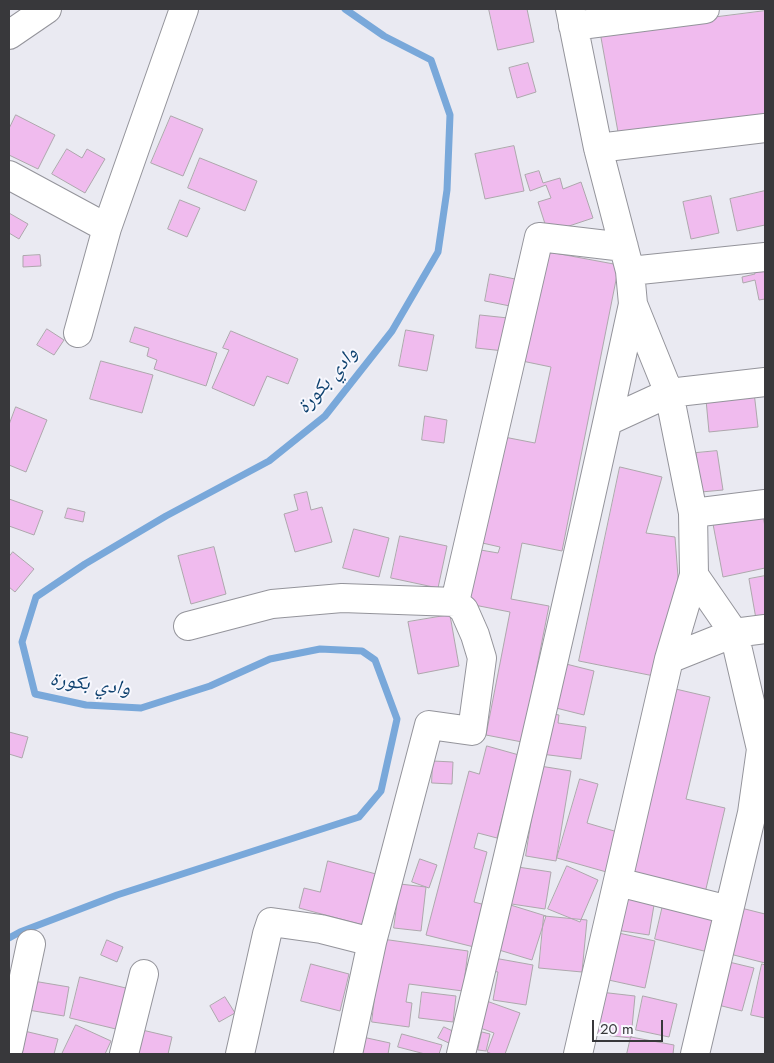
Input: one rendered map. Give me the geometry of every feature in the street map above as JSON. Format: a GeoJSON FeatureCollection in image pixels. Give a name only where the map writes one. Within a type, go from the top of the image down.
{"type":"FeatureCollection","features":[{"type":"Feature","properties":{"kind":"street"},"geometry":{"type":"LineString","coordinates":[[9,35],[47,9]]}},
{"type":"Feature","properties":{"kind":"street"},"geometry":{"type":"LineString","coordinates":[[78,333],[107,228],[184,9]]}},
{"type":"Feature","properties":{"kind":"street"},"geometry":{"type":"LineString","coordinates":[[578,1054],[669,658],[694,575],[693,513],[669,393],[634,304],[627,259],[598,148],[572,17],[705,9]]}},
{"type":"Feature","properties":{"kind":"street"},"geometry":{"type":"LineString","coordinates":[[598,148],[765,128]]}},
{"type":"Feature","properties":{"kind":"street"},"geometry":{"type":"LineString","coordinates":[[9,175],[107,228]]}},
{"type":"Feature","properties":{"kind":"street"},"geometry":{"type":"LineString","coordinates":[[455,602],[539,237],[627,259],[765,257]]}},
{"type":"Feature","properties":{"kind":"street"},"geometry":{"type":"LineString","coordinates":[[461,1054],[509,856],[634,304]]}},
{"type":"Feature","properties":{"kind":"street"},"geometry":{"type":"LineString","coordinates":[[608,421],[669,393],[765,382]]}},
{"type":"Feature","properties":{"kind":"street"},"geometry":{"type":"LineString","coordinates":[[693,513],[765,504]]}},
{"type":"Feature","properties":{"kind":"street"},"geometry":{"type":"LineString","coordinates":[[694,575],[734,633],[763,749],[759,821],[729,910],[695,1054]]}},
{"type":"Feature","properties":{"kind":"street"},"geometry":{"type":"LineString","coordinates":[[188,626],[272,604],[342,598],[455,602],[466,614],[482,658],[472,731],[429,725],[372,942],[348,1054]]}},
{"type":"Feature","properties":{"kind":"street"},"geometry":{"type":"LineString","coordinates":[[669,658],[734,633],[765,629]]}},
{"type":"Feature","properties":{"kind":"street"},"geometry":{"type":"LineString","coordinates":[[759,821],[765,840]]}},
{"type":"Feature","properties":{"kind":"street"},"geometry":{"type":"LineString","coordinates":[[618,882],[729,910]]}},
{"type":"Feature","properties":{"kind":"street"},"geometry":{"type":"LineString","coordinates":[[240,1054],[271,922],[322,929],[372,942]]}},
{"type":"Feature","properties":{"kind":"street"},"geometry":{"type":"LineString","coordinates":[[9,1047],[31,944]]}},
{"type":"Feature","properties":{"kind":"street"},"geometry":{"type":"LineString","coordinates":[[124,1054],[144,974]]}},
{"type":"Feature","properties":{"kind":"building"},"geometry":{"type":"Polygon","coordinates":[[[489,9],[527,9],[534,42],[498,50],[489,9]]]}},
{"type":"Feature","properties":{"kind":"building"},"geometry":{"type":"Polygon","coordinates":[[[765,11],[765,115],[618,132],[600,32],[765,11]]]}},
{"type":"Feature","properties":{"kind":"building"},"geometry":{"type":"Polygon","coordinates":[[[528,63],[536,92],[517,98],[509,68],[528,63]]]}},
{"type":"Feature","properties":{"kind":"building"},"geometry":{"type":"Polygon","coordinates":[[[16,115],[55,135],[38,169],[9,155],[9,129],[16,115]]]}},
{"type":"Feature","properties":{"kind":"building"},"geometry":{"type":"Polygon","coordinates":[[[171,116],[203,129],[183,176],[151,163],[171,116]]]}},
{"type":"Feature","properties":{"kind":"building"},"geometry":{"type":"Polygon","coordinates":[[[514,146],[524,191],[485,199],[475,154],[514,146]]]}},
{"type":"Feature","properties":{"kind":"building"},"geometry":{"type":"Polygon","coordinates":[[[67,149],[82,158],[87,149],[105,159],[85,193],[52,174],[67,149]]]}},
{"type":"Feature","properties":{"kind":"building"},"geometry":{"type":"Polygon","coordinates":[[[200,158],[257,181],[245,211],[188,188],[200,158]]]}},
{"type":"Feature","properties":{"kind":"building"},"geometry":{"type":"Polygon","coordinates":[[[539,171],[543,183],[560,178],[563,189],[581,182],[593,218],[548,233],[538,202],[551,198],[546,185],[530,191],[525,175],[539,171]]]}},
{"type":"Feature","properties":{"kind":"building"},"geometry":{"type":"Polygon","coordinates":[[[765,191],[765,225],[737,231],[730,199],[765,191]]]}},
{"type":"Feature","properties":{"kind":"building"},"geometry":{"type":"Polygon","coordinates":[[[711,196],[719,233],[691,239],[683,202],[711,196]]]}},
{"type":"Feature","properties":{"kind":"building"},"geometry":{"type":"Polygon","coordinates":[[[180,200],[200,208],[187,237],[168,229],[180,200]]]}},
{"type":"Feature","properties":{"kind":"building"},"geometry":{"type":"Polygon","coordinates":[[[9,213],[28,224],[19,239],[9,233],[9,213]]]}},
{"type":"Feature","properties":{"kind":"building"},"geometry":{"type":"Polygon","coordinates":[[[544,251],[619,265],[562,551],[522,543],[511,599],[549,606],[522,742],[486,735],[510,612],[464,603],[475,549],[498,553],[500,547],[478,542],[499,436],[535,443],[551,367],[522,361],[544,251]]]}},
{"type":"Feature","properties":{"kind":"building"},"geometry":{"type":"Polygon","coordinates":[[[40,255],[41,266],[23,267],[23,256],[40,255]]]}},
{"type":"Feature","properties":{"kind":"building"},"geometry":{"type":"Polygon","coordinates":[[[765,258],[765,299],[759,300],[755,280],[743,283],[742,277],[755,274],[752,261],[765,258]]]}},
{"type":"Feature","properties":{"kind":"building"},"geometry":{"type":"Polygon","coordinates":[[[490,274],[515,279],[510,306],[485,301],[490,274]]]}},
{"type":"Feature","properties":{"kind":"building"},"geometry":{"type":"Polygon","coordinates":[[[480,315],[508,318],[504,351],[476,348],[480,315]]]}},
{"type":"Feature","properties":{"kind":"building"},"geometry":{"type":"Polygon","coordinates":[[[135,327],[217,353],[206,386],[154,369],[157,360],[147,356],[149,348],[130,342],[135,327]]]}},
{"type":"Feature","properties":{"kind":"building"},"geometry":{"type":"Polygon","coordinates":[[[47,329],[64,340],[54,355],[37,345],[47,329]]]}},
{"type":"Feature","properties":{"kind":"building"},"geometry":{"type":"Polygon","coordinates":[[[406,330],[434,335],[427,371],[399,366],[406,330]]]}},
{"type":"Feature","properties":{"kind":"building"},"geometry":{"type":"Polygon","coordinates":[[[231,331],[298,359],[288,384],[267,376],[254,406],[212,388],[229,350],[223,348],[231,331]]]}},
{"type":"Feature","properties":{"kind":"building"},"geometry":{"type":"Polygon","coordinates":[[[101,361],[153,375],[142,413],[90,399],[101,361]]]}},
{"type":"Feature","properties":{"kind":"building"},"geometry":{"type":"Polygon","coordinates":[[[753,383],[758,427],[709,432],[705,389],[753,383]]]}},
{"type":"Feature","properties":{"kind":"building"},"geometry":{"type":"Polygon","coordinates":[[[16,407],[47,420],[26,472],[9,465],[9,425],[16,407]]]}},
{"type":"Feature","properties":{"kind":"building"},"geometry":{"type":"Polygon","coordinates":[[[425,416],[447,420],[444,443],[422,440],[425,416]]]}},
{"type":"Feature","properties":{"kind":"building"},"geometry":{"type":"Polygon","coordinates":[[[717,451],[723,490],[701,492],[696,453],[717,451]]]}},
{"type":"Feature","properties":{"kind":"building"},"geometry":{"type":"Polygon","coordinates":[[[620,467],[662,477],[646,533],[675,537],[679,590],[654,676],[579,661],[620,467]]]}},
{"type":"Feature","properties":{"kind":"building"},"geometry":{"type":"Polygon","coordinates":[[[307,492],[311,510],[322,507],[332,542],[295,552],[284,514],[298,510],[294,495],[307,492]]]}},
{"type":"Feature","properties":{"kind":"building"},"geometry":{"type":"Polygon","coordinates":[[[9,499],[43,511],[34,535],[9,526],[9,499]]]}},
{"type":"Feature","properties":{"kind":"building"},"geometry":{"type":"Polygon","coordinates":[[[68,508],[85,512],[83,522],[65,518],[68,508]]]}},
{"type":"Feature","properties":{"kind":"building"},"geometry":{"type":"Polygon","coordinates":[[[763,515],[765,527],[765,568],[723,577],[713,524],[763,515]]]}},
{"type":"Feature","properties":{"kind":"building"},"geometry":{"type":"Polygon","coordinates":[[[354,529],[389,538],[379,577],[343,568],[354,529]]]}},
{"type":"Feature","properties":{"kind":"building"},"geometry":{"type":"Polygon","coordinates":[[[400,536],[447,546],[438,588],[391,578],[400,536]]]}},
{"type":"Feature","properties":{"kind":"building"},"geometry":{"type":"Polygon","coordinates":[[[214,547],[226,594],[191,604],[178,556],[214,547]]]}},
{"type":"Feature","properties":{"kind":"building"},"geometry":{"type":"Polygon","coordinates":[[[13,552],[34,569],[15,592],[9,587],[9,557],[13,552]]]}},
{"type":"Feature","properties":{"kind":"building"},"geometry":{"type":"Polygon","coordinates":[[[765,576],[765,617],[756,619],[749,579],[765,576]]]}},
{"type":"Feature","properties":{"kind":"building"},"geometry":{"type":"Polygon","coordinates":[[[450,615],[459,666],[418,674],[408,622],[450,615]]]}},
{"type":"Feature","properties":{"kind":"building"},"geometry":{"type":"Polygon","coordinates":[[[558,662],[594,671],[584,715],[548,706],[558,662]]]}},
{"type":"Feature","properties":{"kind":"building"},"geometry":{"type":"Polygon","coordinates":[[[667,687],[710,697],[686,799],[725,808],[705,893],[672,885],[673,881],[625,871],[667,687]]]}},
{"type":"Feature","properties":{"kind":"building"},"geometry":{"type":"Polygon","coordinates":[[[547,713],[559,715],[558,723],[586,727],[581,759],[541,754],[547,713]]]}},
{"type":"Feature","properties":{"kind":"building"},"geometry":{"type":"Polygon","coordinates":[[[9,732],[28,737],[22,758],[9,754],[9,732]]]}},
{"type":"Feature","properties":{"kind":"building"},"geometry":{"type":"Polygon","coordinates":[[[487,746],[519,755],[497,838],[478,833],[474,848],[487,852],[474,902],[493,907],[482,949],[426,935],[469,771],[479,774],[487,746]]]}},
{"type":"Feature","properties":{"kind":"building"},"geometry":{"type":"Polygon","coordinates":[[[433,761],[453,762],[452,784],[432,783],[433,761]]]}},
{"type":"Feature","properties":{"kind":"building"},"geometry":{"type":"Polygon","coordinates":[[[540,766],[571,771],[556,861],[526,856],[540,766]]]}},
{"type":"Feature","properties":{"kind":"building"},"geometry":{"type":"Polygon","coordinates":[[[580,779],[598,784],[587,823],[621,833],[610,873],[557,858],[580,779]]]}},
{"type":"Feature","properties":{"kind":"building"},"geometry":{"type":"Polygon","coordinates":[[[420,859],[437,865],[429,888],[412,882],[420,859]]]}},
{"type":"Feature","properties":{"kind":"building"},"geometry":{"type":"Polygon","coordinates":[[[328,861],[376,874],[363,925],[299,908],[304,888],[320,892],[328,861]]]}},
{"type":"Feature","properties":{"kind":"building"},"geometry":{"type":"Polygon","coordinates":[[[511,866],[551,872],[545,909],[505,903],[511,866]]]}},
{"type":"Feature","properties":{"kind":"building"},"geometry":{"type":"Polygon","coordinates":[[[567,866],[598,880],[580,922],[548,909],[567,866]]]}},
{"type":"Feature","properties":{"kind":"building"},"geometry":{"type":"Polygon","coordinates":[[[400,884],[426,887],[421,931],[394,928],[400,884]]]}},
{"type":"Feature","properties":{"kind":"building"},"geometry":{"type":"Polygon","coordinates":[[[622,893],[655,899],[649,935],[616,930],[622,893]]]}},
{"type":"Feature","properties":{"kind":"building"},"geometry":{"type":"Polygon","coordinates":[[[504,903],[546,916],[532,960],[499,950],[506,927],[497,924],[504,903]]]}},
{"type":"Feature","properties":{"kind":"building"},"geometry":{"type":"Polygon","coordinates":[[[663,905],[717,918],[708,952],[655,939],[663,905]]]}},
{"type":"Feature","properties":{"kind":"building"},"geometry":{"type":"Polygon","coordinates":[[[737,907],[765,914],[765,963],[726,953],[737,907]]]}},
{"type":"Feature","properties":{"kind":"building"},"geometry":{"type":"Polygon","coordinates":[[[544,916],[587,920],[582,972],[539,968],[544,916]]]}},
{"type":"Feature","properties":{"kind":"building"},"geometry":{"type":"Polygon","coordinates":[[[614,932],[655,941],[645,988],[604,979],[614,932]]]}},
{"type":"Feature","properties":{"kind":"building"},"geometry":{"type":"Polygon","coordinates":[[[382,939],[468,951],[463,991],[409,984],[406,1002],[412,1003],[409,1027],[372,1022],[382,939]]]}},
{"type":"Feature","properties":{"kind":"building"},"geometry":{"type":"Polygon","coordinates":[[[107,940],[123,947],[117,962],[101,955],[107,940]]]}},
{"type":"Feature","properties":{"kind":"building"},"geometry":{"type":"Polygon","coordinates":[[[494,958],[533,965],[526,1005],[493,1000],[498,972],[492,971],[494,958]]]}},
{"type":"Feature","properties":{"kind":"building"},"geometry":{"type":"Polygon","coordinates":[[[729,962],[754,968],[742,1011],[718,1005],[729,962]]]}},
{"type":"Feature","properties":{"kind":"building"},"geometry":{"type":"Polygon","coordinates":[[[311,964],[349,974],[340,1011],[301,1001],[311,964]]]}},
{"type":"Feature","properties":{"kind":"building"},"geometry":{"type":"Polygon","coordinates":[[[762,964],[765,965],[765,1018],[751,1015],[762,964]]]}},
{"type":"Feature","properties":{"kind":"building"},"geometry":{"type":"Polygon","coordinates":[[[80,977],[130,989],[120,1030],[70,1018],[80,977]]]}},
{"type":"Feature","properties":{"kind":"building"},"geometry":{"type":"Polygon","coordinates":[[[27,980],[69,987],[64,1016],[22,1009],[27,980]]]}},
{"type":"Feature","properties":{"kind":"building"},"geometry":{"type":"Polygon","coordinates":[[[422,992],[456,996],[453,1022],[419,1018],[422,992]]]}},
{"type":"Feature","properties":{"kind":"building"},"geometry":{"type":"Polygon","coordinates":[[[600,992],[635,996],[631,1038],[596,1034],[600,992]]]}},
{"type":"Feature","properties":{"kind":"building"},"geometry":{"type":"Polygon","coordinates":[[[643,996],[677,1004],[669,1037],[636,1030],[643,996]]]}},
{"type":"Feature","properties":{"kind":"building"},"geometry":{"type":"Polygon","coordinates":[[[225,997],[235,1013],[219,1022],[210,1006],[225,997]]]}},
{"type":"Feature","properties":{"kind":"building"},"geometry":{"type":"Polygon","coordinates":[[[481,999],[520,1013],[505,1054],[487,1052],[494,1033],[472,1025],[481,999]]]}},
{"type":"Feature","properties":{"kind":"building"},"geometry":{"type":"Polygon","coordinates":[[[76,1025],[111,1041],[105,1054],[62,1054],[76,1025]]]}},
{"type":"Feature","properties":{"kind":"building"},"geometry":{"type":"Polygon","coordinates":[[[444,1027],[457,1033],[451,1044],[438,1038],[444,1027]]]}},
{"type":"Feature","properties":{"kind":"building"},"geometry":{"type":"Polygon","coordinates":[[[138,1029],[172,1037],[168,1054],[131,1054],[138,1029]]]}},
{"type":"Feature","properties":{"kind":"building"},"geometry":{"type":"Polygon","coordinates":[[[20,1030],[58,1039],[54,1054],[15,1052],[20,1030]]]}},
{"type":"Feature","properties":{"kind":"building"},"geometry":{"type":"Polygon","coordinates":[[[482,1032],[490,1034],[486,1051],[478,1050],[482,1032]]]}},
{"type":"Feature","properties":{"kind":"building"},"geometry":{"type":"Polygon","coordinates":[[[402,1034],[442,1045],[439,1054],[425,1054],[398,1047],[402,1034]]]}},
{"type":"Feature","properties":{"kind":"building"},"geometry":{"type":"Polygon","coordinates":[[[358,1036],[390,1043],[388,1054],[354,1054],[358,1036]]]}},
{"type":"Feature","properties":{"kind":"building"},"geometry":{"type":"Polygon","coordinates":[[[631,1037],[674,1045],[673,1054],[627,1054],[631,1037]]]}},
{"type":"Feature","properties":{"kind":"waterway","name":"وادي بكورة"},"geometry":{"type":"LineString","coordinates":[[9,938],[20,932],[117,895],[359,817],[381,791],[397,719],[375,660],[362,651],[320,649],[270,659],[210,686],[141,708],[86,705],[35,694],[22,642],[36,597],[85,564],[166,516],[269,461],[325,416],[392,331],[438,252],[447,190],[450,115],[431,60],[384,36],[345,9]]}}]}
